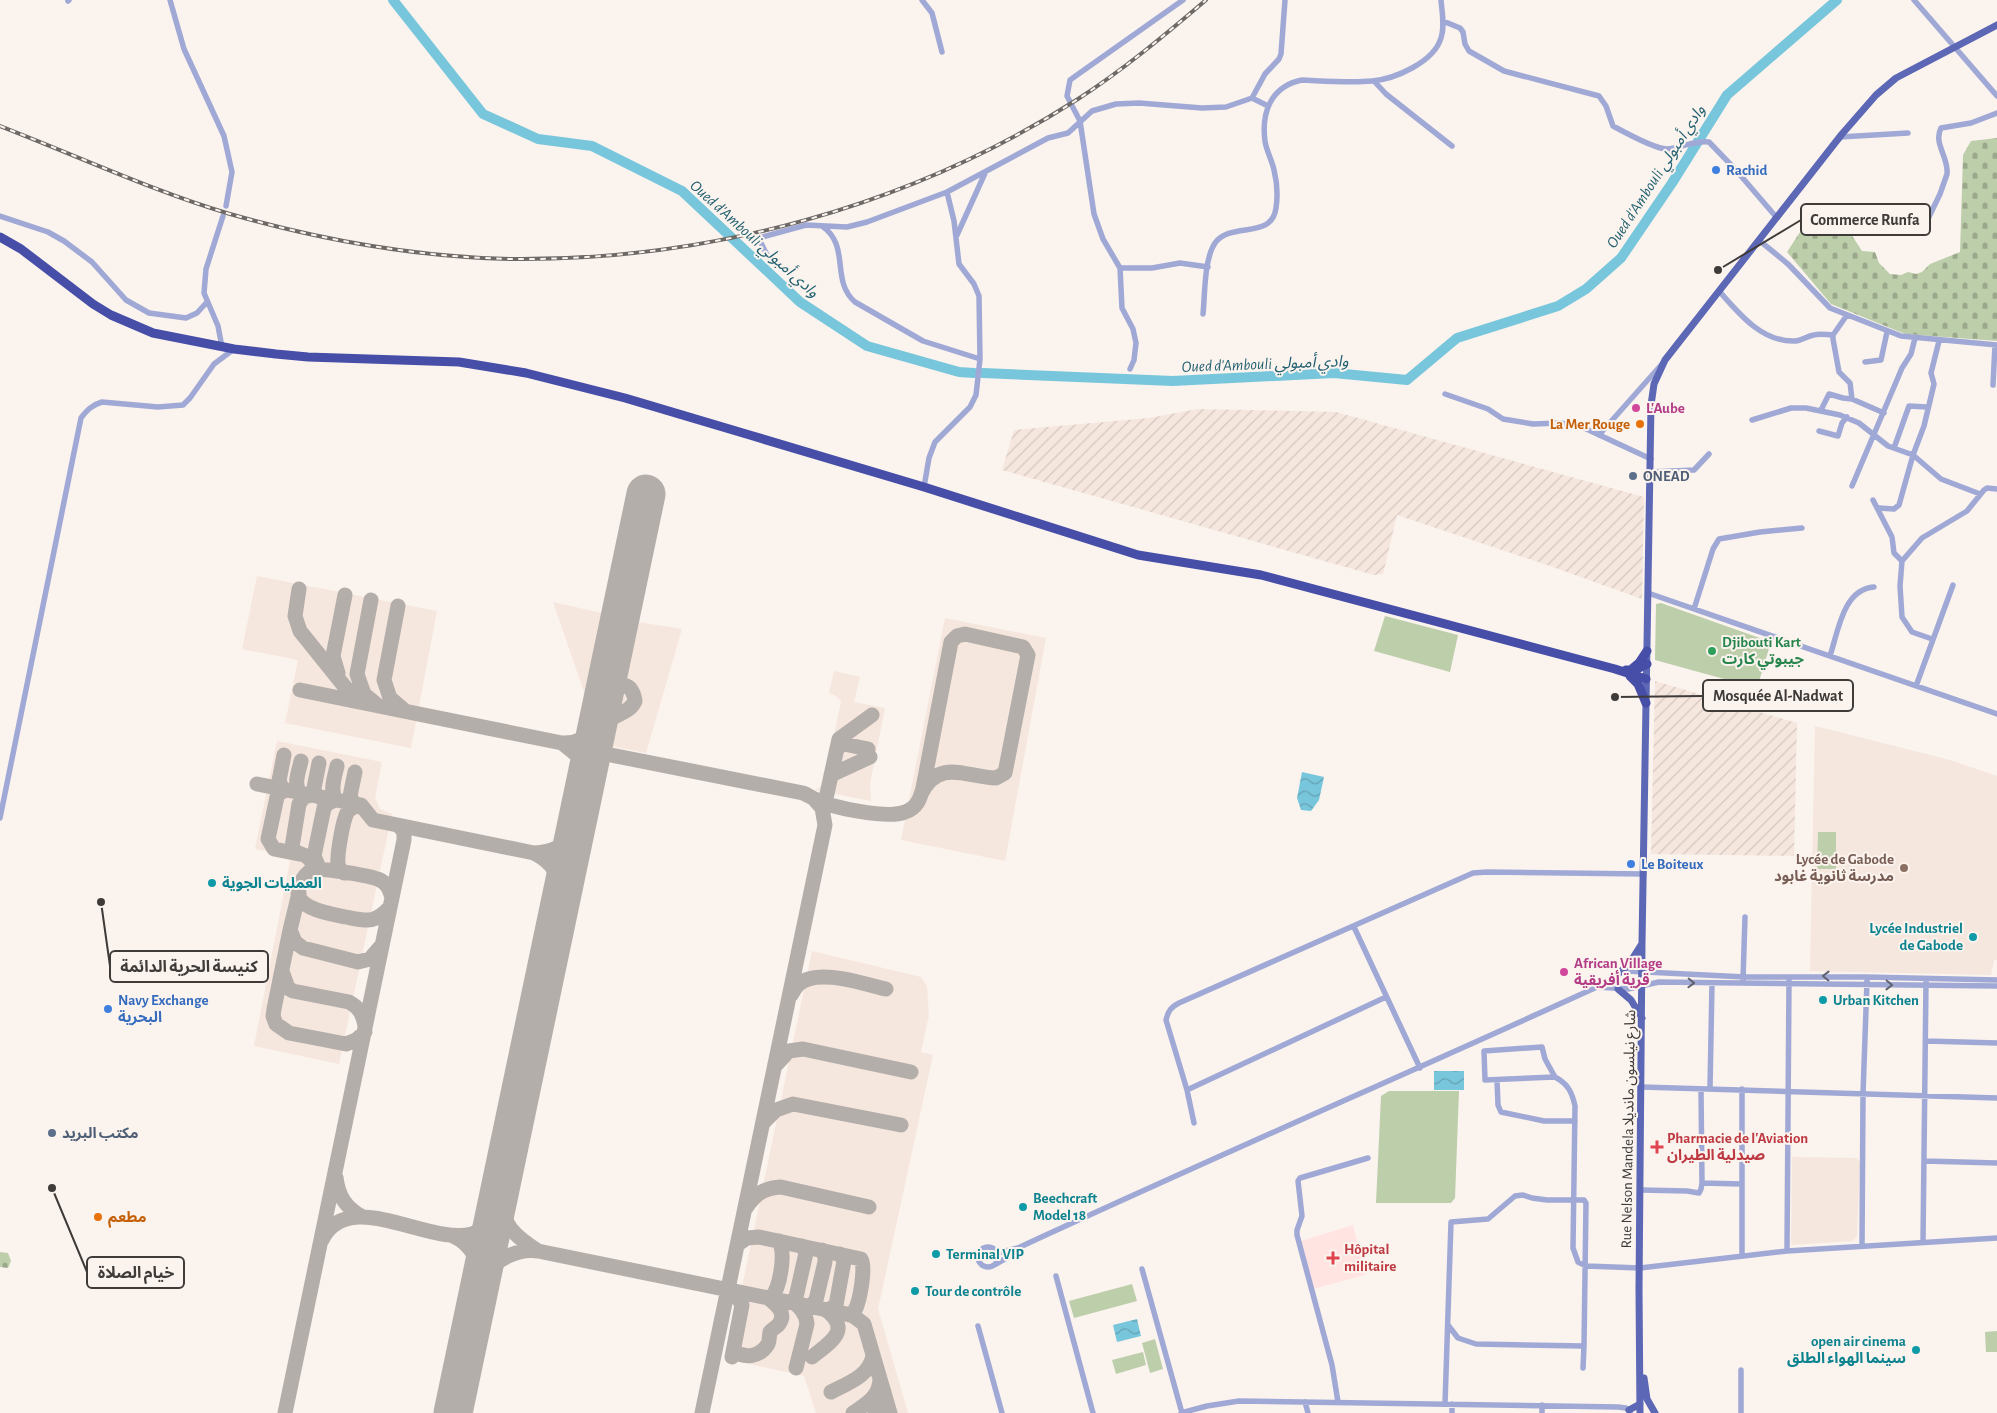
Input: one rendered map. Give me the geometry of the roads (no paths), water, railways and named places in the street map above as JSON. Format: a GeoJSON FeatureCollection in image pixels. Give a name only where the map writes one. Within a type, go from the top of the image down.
{"type":"FeatureCollection","features":[{"type":"Feature","properties":{"kind":"highway"},"geometry":{"type":"LineString","coordinates":[[0,236],[21,248],[93,304],[111,315],[152,333],[234,349],[308,357],[459,362],[526,373],[634,401],[924,487],[1138,555],[1261,575],[1615,669],[1646,679]]}},
{"type":"Feature","properties":{"kind":"highway"},"geometry":{"type":"LineString","coordinates":[[1626,672],[1639,663],[1647,651]]}},
{"type":"Feature","properties":{"kind":"highway"},"geometry":{"type":"LineString","coordinates":[[1626,672],[1646,664]]}},
{"type":"Feature","properties":{"kind":"highway"},"geometry":{"type":"LineString","coordinates":[[1626,672],[1638,684],[1646,702]]}},
{"type":"Feature","properties":{"kind":"main road","name":"Rue Nelson Mandela شارع نيلسون مانديلا"},"geometry":{"type":"LineString","coordinates":[[1640,1413],[1642,943],[1646,664],[1652,392],[1654,384],[1665,360],[1840,137],[1876,95],[1896,78],[1997,25]]}},
{"type":"Feature","properties":{"kind":"main road"},"geometry":{"type":"LineString","coordinates":[[1618,974],[1629,964],[1642,943]]}},
{"type":"Feature","properties":{"kind":"main road"},"geometry":{"type":"LineString","coordinates":[[1618,989],[1631,1000],[1643,1020]]}},
{"type":"Feature","properties":{"kind":"main road","name":"Rue Nelson Mandela شارع نيلسون مانديلا"},"geometry":{"type":"LineString","coordinates":[[1641,1359],[1647,1399],[1655,1413]]}},
{"type":"Feature","properties":{"kind":"main road"},"geometry":{"type":"LineString","coordinates":[[1630,1411],[1640,1404]]}},
{"type":"Feature","properties":{"kind":"street"},"geometry":{"type":"LineString","coordinates":[[170,0],[184,49],[224,136],[232,172],[226,206]]}},
{"type":"Feature","properties":{"kind":"street"},"geometry":{"type":"LineString","coordinates":[[922,0],[932,13],[942,52]]}},
{"type":"Feature","properties":{"kind":"street"},"geometry":{"type":"LineString","coordinates":[[1130,369],[1134,360],[1136,343],[1133,329],[1122,308],[1120,268],[1103,239],[1096,221],[1080,120],[1067,96],[1070,80],[1183,0]]}},
{"type":"Feature","properties":{"kind":"street"},"geometry":{"type":"LineString","coordinates":[[768,257],[760,241],[762,237],[806,225],[847,227],[867,222],[947,192],[1048,138],[1068,132],[1092,111],[1116,104],[1139,103],[1226,107],[1252,98],[1264,74],[1279,59],[1281,54],[1284,0]]}},
{"type":"Feature","properties":{"kind":"street"},"geometry":{"type":"LineString","coordinates":[[1203,314],[1208,267],[1215,243],[1222,236],[1233,231],[1266,225],[1272,220],[1276,211],[1277,200],[1274,170],[1265,142],[1264,126],[1268,106],[1276,93],[1291,82],[1302,80],[1374,81],[1412,68],[1428,57],[1438,46],[1443,31],[1441,0]]}},
{"type":"Feature","properties":{"kind":"street"},"geometry":{"type":"LineString","coordinates":[[1914,0],[1997,96]]}},
{"type":"Feature","properties":{"kind":"street"},"geometry":{"type":"LineString","coordinates":[[1443,20],[1463,32],[1465,44],[1469,51],[1504,71],[1570,90],[1599,96],[1606,106],[1613,126],[1658,148],[1668,149],[1709,142],[1735,168],[1777,218]]}},
{"type":"Feature","properties":{"kind":"street"},"geometry":{"type":"LineString","coordinates":[[1374,81],[1386,94],[1452,146]]}},
{"type":"Feature","properties":{"kind":"street"},"geometry":{"type":"LineString","coordinates":[[1252,98],[1268,106]]}},
{"type":"Feature","properties":{"kind":"street"},"geometry":{"type":"LineString","coordinates":[[1891,221],[1923,223],[1932,214],[1948,168],[1939,141],[1941,128],[1971,123],[1997,113]]}},
{"type":"Feature","properties":{"kind":"street"},"geometry":{"type":"LineString","coordinates":[[1840,137],[1908,133]]}},
{"type":"Feature","properties":{"kind":"street"},"geometry":{"type":"LineString","coordinates":[[956,237],[986,170]]}},
{"type":"Feature","properties":{"kind":"street"},"geometry":{"type":"LineString","coordinates":[[924,487],[929,458],[935,442],[970,407],[976,395],[980,359],[979,296],[974,284],[959,264],[954,221],[947,192]]}},
{"type":"Feature","properties":{"kind":"street"},"geometry":{"type":"LineString","coordinates":[[0,216],[48,232],[64,241],[92,262],[126,300],[137,308],[149,313],[186,318],[197,313],[207,302]]}},
{"type":"Feature","properties":{"kind":"street"},"geometry":{"type":"LineString","coordinates":[[222,346],[218,326],[204,293],[206,269],[223,216]]}},
{"type":"Feature","properties":{"kind":"street"},"geometry":{"type":"LineString","coordinates":[[820,225],[830,232],[836,240],[843,287],[847,295],[855,302],[923,341],[980,359]]}},
{"type":"Feature","properties":{"kind":"street"},"geometry":{"type":"LineString","coordinates":[[1760,241],[1788,264],[1830,308],[1887,332],[1939,341],[1996,345],[1993,386]]}},
{"type":"Feature","properties":{"kind":"street"},"geometry":{"type":"LineString","coordinates":[[1120,268],[1152,268],[1180,263],[1208,267]]}},
{"type":"Feature","properties":{"kind":"street"},"geometry":{"type":"LineString","coordinates":[[1720,292],[1744,318],[1762,332],[1775,338],[1795,341],[1803,340],[1816,334],[1833,335]]}},
{"type":"Feature","properties":{"kind":"street"},"geometry":{"type":"LineString","coordinates":[[1847,315],[1833,335],[1835,358],[1839,372],[1850,383],[1852,399]]}},
{"type":"Feature","properties":{"kind":"street"},"geometry":{"type":"LineString","coordinates":[[1865,362],[1881,360],[1887,332]]}},
{"type":"Feature","properties":{"kind":"street"},"geometry":{"type":"LineString","coordinates":[[1852,486],[1902,368],[1910,354],[1915,338]]}},
{"type":"Feature","properties":{"kind":"street"},"geometry":{"type":"LineString","coordinates":[[1879,508],[1897,508],[1912,455],[1924,426],[1934,384],[1931,373],[1939,341]]}},
{"type":"Feature","properties":{"kind":"street"},"geometry":{"type":"LineString","coordinates":[[0,818],[81,418],[94,404],[102,402],[158,407],[183,405],[214,364],[234,349]]}},
{"type":"Feature","properties":{"kind":"street"},"geometry":{"type":"LineString","coordinates":[[1599,435],[1665,360]]}},
{"type":"Feature","properties":{"kind":"street"},"geometry":{"type":"LineString","coordinates":[[1445,394],[1488,409],[1502,419],[1533,424],[1560,423],[1580,426],[1651,459]]}},
{"type":"Feature","properties":{"kind":"street"},"geometry":{"type":"LineString","coordinates":[[1820,410],[1829,394],[1852,399],[1884,413]]}},
{"type":"Feature","properties":{"kind":"street"},"geometry":{"type":"LineString","coordinates":[[1894,448],[1909,406],[1927,407]]}},
{"type":"Feature","properties":{"kind":"street"},"geometry":{"type":"LineString","coordinates":[[1752,420],[1791,408],[1820,410],[1847,417],[1860,423],[1888,446],[1912,455],[1941,479],[1980,494]]}},
{"type":"Feature","properties":{"kind":"street"},"geometry":{"type":"LineString","coordinates":[[1819,431],[1838,436],[1842,423],[1847,417]]}},
{"type":"Feature","properties":{"kind":"street"},"geometry":{"type":"LineString","coordinates":[[1651,472],[1694,470],[1709,454]]}},
{"type":"Feature","properties":{"kind":"street"},"geometry":{"type":"LineString","coordinates":[[1932,639],[1912,632],[1902,617],[1900,586],[1902,561],[1922,538],[1967,511],[1987,488],[1997,489]]}},
{"type":"Feature","properties":{"kind":"street"},"geometry":{"type":"LineString","coordinates":[[1874,500],[1892,537],[1894,553],[1902,561]]}},
{"type":"Feature","properties":{"kind":"street"},"geometry":{"type":"LineString","coordinates":[[1694,609],[1713,549],[1719,540],[1760,532],[1802,528]]}},
{"type":"Feature","properties":{"kind":"street"},"geometry":{"type":"LineString","coordinates":[[1916,686],[1953,585]]}},
{"type":"Feature","properties":{"kind":"street"},"geometry":{"type":"LineString","coordinates":[[1830,656],[1851,599],[1866,587],[1874,587]]}},
{"type":"Feature","properties":{"kind":"street"},"geometry":{"type":"LineString","coordinates":[[1648,593],[1997,714]]}},
{"type":"Feature","properties":{"kind":"street"},"geometry":{"type":"LineString","coordinates":[[1194,1122],[1187,1090],[1166,1020],[1167,1013],[1173,1006],[1473,873],[1644,874]]}},
{"type":"Feature","properties":{"kind":"street"},"geometry":{"type":"LineString","coordinates":[[1743,984],[1745,918]]}},
{"type":"Feature","properties":{"kind":"street"},"geometry":{"type":"LineString","coordinates":[[1354,927],[1420,1068]]}},
{"type":"Feature","properties":{"kind":"street"},"geometry":{"type":"LineString","coordinates":[[997,1253],[1018,1248],[1420,1068],[1597,987],[1618,974],[1630,971],[1743,976],[1867,977],[1997,986]]}},
{"type":"Feature","properties":{"kind":"street"},"geometry":{"type":"LineString","coordinates":[[1788,1252],[1789,976]]}},
{"type":"Feature","properties":{"kind":"street"},"geometry":{"type":"LineString","coordinates":[[1862,1246],[1867,977]]}},
{"type":"Feature","properties":{"kind":"street"},"geometry":{"type":"LineString","coordinates":[[1597,987],[1618,989],[1659,982],[1867,984],[1997,980]]}},
{"type":"Feature","properties":{"kind":"street"},"geometry":{"type":"LineString","coordinates":[[1923,1242],[1926,982]]}},
{"type":"Feature","properties":{"kind":"street"},"geometry":{"type":"LineString","coordinates":[[1710,1088],[1712,984]]}},
{"type":"Feature","properties":{"kind":"street"},"geometry":{"type":"LineString","coordinates":[[1187,1090],[1386,996]]}},
{"type":"Feature","properties":{"kind":"street"},"geometry":{"type":"LineString","coordinates":[[1926,1041],[1997,1043]]}},
{"type":"Feature","properties":{"kind":"street"},"geometry":{"type":"LineString","coordinates":[[1555,1077],[1545,1058],[1542,1047],[1484,1051],[1485,1080],[1555,1077],[1566,1083],[1572,1094],[1575,1106],[1573,1248],[1578,1262],[1586,1266],[1640,1268],[1788,1252],[1997,1238]]}},
{"type":"Feature","properties":{"kind":"street"},"geometry":{"type":"LineString","coordinates":[[1497,1080],[1500,1112],[1544,1121],[1575,1121]]}},
{"type":"Feature","properties":{"kind":"street"},"geometry":{"type":"LineString","coordinates":[[1642,1087],[1997,1098]]}},
{"type":"Feature","properties":{"kind":"street"},"geometry":{"type":"LineString","coordinates":[[1641,1190],[1699,1193],[1702,1189],[1701,1089]]}},
{"type":"Feature","properties":{"kind":"street"},"geometry":{"type":"LineString","coordinates":[[1742,1089],[1742,1256]]}},
{"type":"Feature","properties":{"kind":"street"},"geometry":{"type":"LineString","coordinates":[[1338,1402],[1332,1365],[1297,1235],[1302,1216],[1298,1181],[1300,1178],[1368,1158]]}},
{"type":"Feature","properties":{"kind":"street"},"geometry":{"type":"LineString","coordinates":[[1924,1161],[1997,1163]]}},
{"type":"Feature","properties":{"kind":"street"},"geometry":{"type":"LineString","coordinates":[[1702,1183],[1742,1184]]}},
{"type":"Feature","properties":{"kind":"street"},"geometry":{"type":"LineString","coordinates":[[1452,1413],[1449,1404],[1448,1325],[1451,1222],[1488,1219],[1515,1196],[1523,1195],[1547,1200],[1574,1199],[1584,1200],[1586,1203],[1583,1368]]}},
{"type":"Feature","properties":{"kind":"street"},"geometry":{"type":"LineString","coordinates":[[995,1264],[998,1259],[997,1253],[992,1248],[986,1248],[981,1251],[979,1256],[980,1262],[984,1266],[989,1267],[1008,1258],[1018,1248]]}},
{"type":"Feature","properties":{"kind":"street"},"geometry":{"type":"LineString","coordinates":[[1142,1269],[1182,1413],[1207,1406],[1239,1401],[1542,1405],[1618,1407],[1630,1411]]}},
{"type":"Feature","properties":{"kind":"street"},"geometry":{"type":"LineString","coordinates":[[1056,1276],[1093,1413]]}},
{"type":"Feature","properties":{"kind":"street"},"geometry":{"type":"LineString","coordinates":[[1448,1325],[1458,1338],[1476,1344],[1584,1346]]}},
{"type":"Feature","properties":{"kind":"street"},"geometry":{"type":"LineString","coordinates":[[978,1326],[1002,1413]]}},
{"type":"Feature","properties":{"kind":"street"},"geometry":{"type":"LineString","coordinates":[[1740,1413],[1742,1370]]}},
{"type":"Feature","properties":{"kind":"street"},"geometry":{"type":"LineString","coordinates":[[1305,1402],[1308,1413]]}},
{"type":"Feature","properties":{"kind":"street"},"geometry":{"type":"LineString","coordinates":[[1542,1405],[1542,1413]]}},
{"type":"Feature","properties":{"kind":"street"},"geometry":{"type":"LineString","coordinates":[[1601,1407],[1606,1408],[1606,1413]]}},
{"type":"Feature","properties":{"kind":"water"},"geometry":{"type":"Polygon","coordinates":[[[1302,772],[1324,777],[1319,800],[1311,811],[1301,810],[1297,798],[1302,772]]]}},
{"type":"Feature","properties":{"kind":"water"},"geometry":{"type":"Polygon","coordinates":[[[1434,1071],[1464,1071],[1464,1090],[1434,1090],[1434,1071]]]}},
{"type":"Feature","properties":{"kind":"water"},"geometry":{"type":"Polygon","coordinates":[[[1137,1319],[1141,1336],[1117,1342],[1113,1325],[1137,1319]]]}},
{"type":"Feature","properties":{"kind":"waterway","name":"Oued d'Ambouli وادي أمبولي"},"geometry":{"type":"LineString","coordinates":[[393,0],[483,114],[538,139],[592,146],[682,191],[800,302],[867,346],[959,372],[974,373]]}},
{"type":"Feature","properties":{"kind":"waterway","name":"Oued d'Ambouli وادي أمبولي"},"geometry":{"type":"LineString","coordinates":[[983,373],[1173,381],[1334,373],[1407,380],[1457,338],[1558,306],[1586,289],[1621,258],[1672,183],[1727,95],[1837,0]]}},
{"type":"Feature","properties":{"kind":"railway"},"geometry":{"type":"LineString","coordinates":[[0,126],[143,184],[201,205],[299,232],[369,246],[440,255],[511,259],[585,257],[660,250],[733,237],[806,220],[877,197],[947,169],[1014,137],[1095,88],[1206,0]]}},
{"type":"Feature","properties":{"kind":"place","name":"Rachid"},"geometry":{"type":"Point","coordinates":[1716,170]}},
{"type":"Feature","properties":{"kind":"place","name":"Commerce Runfa"},"geometry":{"type":"Point","coordinates":[1718,270]}},
{"type":"Feature","properties":{"kind":"place","name":"L'Aube"},"geometry":{"type":"Point","coordinates":[1636,408]}},
{"type":"Feature","properties":{"kind":"place","name":"La Mer Rouge"},"geometry":{"type":"Point","coordinates":[1640,424]}},
{"type":"Feature","properties":{"kind":"place","name":"ONEAD"},"geometry":{"type":"Point","coordinates":[1633,476]}},
{"type":"Feature","properties":{"kind":"place","name":"Djibouti Kart جيبوتي كارت"},"geometry":{"type":"Point","coordinates":[1712,651]}},
{"type":"Feature","properties":{"kind":"place","name":"Mosquée Al-Nadwat"},"geometry":{"type":"Point","coordinates":[1615,697]}},
{"type":"Feature","properties":{"kind":"place","name":"Le Boiteux"},"geometry":{"type":"Point","coordinates":[1631,864]}},
{"type":"Feature","properties":{"kind":"place","name":"Lycée de Gabode مدرسة ثانوية غابود"},"geometry":{"type":"Point","coordinates":[1904,868]}},
{"type":"Feature","properties":{"kind":"place","name":"العمليات الجوية"},"geometry":{"type":"Point","coordinates":[212,883]}},
{"type":"Feature","properties":{"kind":"place","name":"كنيسة الحرية الدائمة"},"geometry":{"type":"Point","coordinates":[101,902]}},
{"type":"Feature","properties":{"kind":"place","name":"Lycée Industriel de Gabode"},"geometry":{"type":"Point","coordinates":[1973,937]}},
{"type":"Feature","properties":{"kind":"place","name":"African Village قرية أفريقية"},"geometry":{"type":"Point","coordinates":[1564,972]}},
{"type":"Feature","properties":{"kind":"place","name":"Urban Kitchen"},"geometry":{"type":"Point","coordinates":[1823,1000]}},
{"type":"Feature","properties":{"kind":"place","name":"Navy Exchange البحرية"},"geometry":{"type":"Point","coordinates":[108,1009]}},
{"type":"Feature","properties":{"kind":"place","name":"مكتب البريد"},"geometry":{"type":"Point","coordinates":[52,1133]}},
{"type":"Feature","properties":{"kind":"place","name":"Pharmacie de l'Aviation صيدلية الطيران"},"geometry":{"type":"Point","coordinates":[1657,1147]}},
{"type":"Feature","properties":{"kind":"place","name":"خيام الصلاة"},"geometry":{"type":"Point","coordinates":[52,1188]}},
{"type":"Feature","properties":{"kind":"place","name":"Beechcraft Model 18"},"geometry":{"type":"Point","coordinates":[1023,1207]}},
{"type":"Feature","properties":{"kind":"place","name":"مطعم"},"geometry":{"type":"Point","coordinates":[98,1217]}},
{"type":"Feature","properties":{"kind":"place","name":"Terminal VIP"},"geometry":{"type":"Point","coordinates":[936,1254]}},
{"type":"Feature","properties":{"kind":"place","name":"Hôpital militaire"},"geometry":{"type":"Point","coordinates":[1333,1258]}},
{"type":"Feature","properties":{"kind":"place","name":"Tour de contrôle"},"geometry":{"type":"Point","coordinates":[915,1291]}},
{"type":"Feature","properties":{"kind":"place","name":"open air cinema سينما الهواء الطلق"},"geometry":{"type":"Point","coordinates":[1916,1350]}}]}
